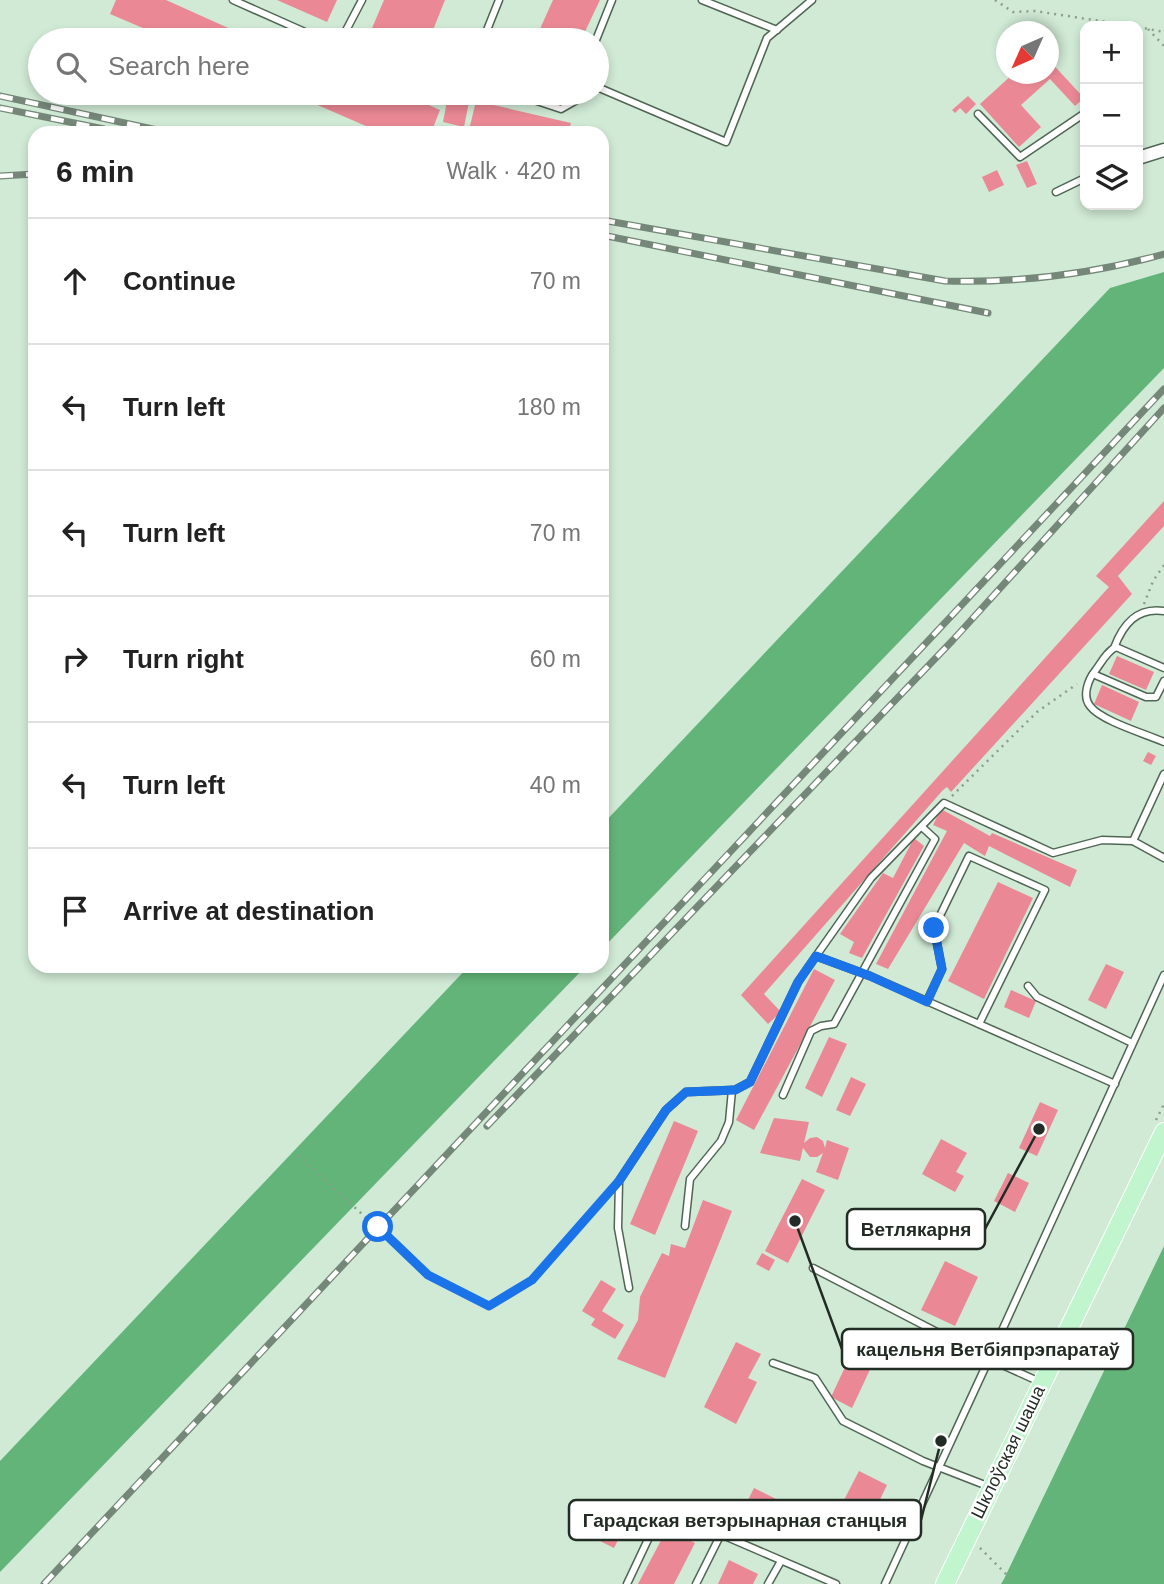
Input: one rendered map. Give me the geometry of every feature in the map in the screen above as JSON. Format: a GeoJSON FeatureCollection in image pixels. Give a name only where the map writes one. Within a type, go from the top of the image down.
{"type":"FeatureCollection","features":[{"type":"Feature","properties":{"kind":"main road","name":"Шклоўская шаша"},"geometry":{"type":"LineString","coordinates":[[945,1584],[1164,1132]]}},
{"type":"Feature","properties":{"kind":"street"},"geometry":{"type":"LineString","coordinates":[[1143,156],[1164,150]]}},
{"type":"Feature","properties":{"kind":"lane"},"geometry":{"type":"LineString","coordinates":[[233,0],[296,28]]}},
{"type":"Feature","properties":{"kind":"lane"},"geometry":{"type":"LineString","coordinates":[[347,28],[362,0]]}},
{"type":"Feature","properties":{"kind":"lane"},"geometry":{"type":"LineString","coordinates":[[488,28],[499,0]]}},
{"type":"Feature","properties":{"kind":"lane"},"geometry":{"type":"LineString","coordinates":[[601,28],[612,0]]}},
{"type":"Feature","properties":{"kind":"lane"},"geometry":{"type":"LineString","coordinates":[[702,0],[777,30]]}},
{"type":"Feature","properties":{"kind":"lane"},"geometry":{"type":"LineString","coordinates":[[609,93],[726,142],[767,38],[812,0]]}},
{"type":"Feature","properties":{"kind":"lane"},"geometry":{"type":"LineString","coordinates":[[549,105],[561,109],[568,105]]}},
{"type":"Feature","properties":{"kind":"lane"},"geometry":{"type":"LineString","coordinates":[[978,114],[1020,157],[1080,116]]}},
{"type":"Feature","properties":{"kind":"lane"},"geometry":{"type":"LineString","coordinates":[[1056,192],[1080,180]]}},
{"type":"Feature","properties":{"kind":"lane"},"geometry":{"type":"LineString","coordinates":[[1164,611],[1152,609],[1140,613],[1127,623],[1114,648],[1109,650],[1088,681],[1086,696],[1092,710],[1104,717],[1164,741]]}},
{"type":"Feature","properties":{"kind":"lane"},"geometry":{"type":"LineString","coordinates":[[1114,648],[1164,668]]}},
{"type":"Feature","properties":{"kind":"lane"},"geometry":{"type":"LineString","coordinates":[[1093,674],[1146,697],[1156,698],[1164,681]]}},
{"type":"Feature","properties":{"kind":"lane"},"geometry":{"type":"LineString","coordinates":[[1133,841],[1164,774]]}},
{"type":"Feature","properties":{"kind":"lane"},"geometry":{"type":"LineString","coordinates":[[629,1289],[618,1228],[619,1181],[666,1110],[686,1092],[732,1090],[750,1082],[798,982],[816,956],[871,878],[944,803],[1053,853],[1102,840],[1133,841],[1164,858]]}},
{"type":"Feature","properties":{"kind":"lane"},"geometry":{"type":"LineString","coordinates":[[783,1095],[811,1031],[834,1024],[935,839],[922,827]]}},
{"type":"Feature","properties":{"kind":"lane"},"geometry":{"type":"LineString","coordinates":[[927,1002],[942,969],[934,928],[969,856],[1045,890],[979,1024]]}},
{"type":"Feature","properties":{"kind":"lane"},"geometry":{"type":"LineString","coordinates":[[816,956],[1115,1084]]}},
{"type":"Feature","properties":{"kind":"lane"},"geometry":{"type":"LineString","coordinates":[[885,1584],[1164,975]]}},
{"type":"Feature","properties":{"kind":"lane"},"geometry":{"type":"LineString","coordinates":[[1028,986],[1037,997],[1132,1044]]}},
{"type":"Feature","properties":{"kind":"lane"},"geometry":{"type":"LineString","coordinates":[[685,1226],[690,1179],[721,1141],[729,1122],[732,1090]]}},
{"type":"Feature","properties":{"kind":"lane"},"geometry":{"type":"LineString","coordinates":[[813,1268],[1041,1383]]}},
{"type":"Feature","properties":{"kind":"lane"},"geometry":{"type":"LineString","coordinates":[[773,1363],[815,1378],[844,1421],[939,1467],[991,1488]]}},
{"type":"Feature","properties":{"kind":"lane"},"geometry":{"type":"LineString","coordinates":[[627,1584],[652,1531],[669,1512],[836,1584]]}},
{"type":"Feature","properties":{"kind":"lane"},"geometry":{"type":"LineString","coordinates":[[696,1584],[721,1534]]}},
{"type":"Feature","properties":{"kind":"lane"},"geometry":{"type":"LineString","coordinates":[[768,1584],[781,1561]]}},
{"type":"Feature","properties":{"kind":"path"},"geometry":{"type":"LineString","coordinates":[[995,0],[1013,12],[1035,11],[1100,21]]}},
{"type":"Feature","properties":{"kind":"path"},"geometry":{"type":"LineString","coordinates":[[1143,28],[1164,32]]}},
{"type":"Feature","properties":{"kind":"path"},"geometry":{"type":"LineString","coordinates":[[1148,29],[1164,47]]}},
{"type":"Feature","properties":{"kind":"path"},"geometry":{"type":"LineString","coordinates":[[1140,613],[1153,581],[1164,565]]}},
{"type":"Feature","properties":{"kind":"path"},"geometry":{"type":"LineString","coordinates":[[944,803],[1037,712],[1093,674]]}},
{"type":"Feature","properties":{"kind":"path"},"geometry":{"type":"LineString","coordinates":[[298,1155],[428,1275],[489,1306],[532,1280],[619,1181]]}},
{"type":"Feature","properties":{"kind":"path"},"geometry":{"type":"LineString","coordinates":[[968,1537],[1011,1579],[1012,1584]]}},
{"type":"Feature","properties":{"kind":"green space"},"geometry":{"type":"Polygon","coordinates":[[[1164,272],[1164,368],[609,942],[609,818],[1110,288],[1164,272]]]}},
{"type":"Feature","properties":{"kind":"green space"},"geometry":{"type":"Polygon","coordinates":[[[462,973],[579,973],[0,1572],[0,1461],[462,973]]]}},
{"type":"Feature","properties":{"kind":"green space"},"geometry":{"type":"Polygon","coordinates":[[[1164,1246],[1164,1584],[1001,1584],[1004,1579],[1164,1246]]]}},
{"type":"Feature","properties":{"kind":"building"},"geometry":{"type":"Polygon","coordinates":[[[116,0],[166,0],[228,28],[143,28],[110,14],[116,0]]]}},
{"type":"Feature","properties":{"kind":"building"},"geometry":{"type":"Polygon","coordinates":[[[277,0],[337,0],[327,22],[277,0]]]}},
{"type":"Feature","properties":{"kind":"building"},"geometry":{"type":"Polygon","coordinates":[[[384,0],[445,0],[434,28],[372,28],[384,0]]]}},
{"type":"Feature","properties":{"kind":"building"},"geometry":{"type":"Polygon","coordinates":[[[553,0],[600,0],[587,28],[540,28],[553,0]]]}},
{"type":"Feature","properties":{"kind":"building"},"geometry":{"type":"Polygon","coordinates":[[[1059,71],[1080,94],[1080,102],[1075,106],[1055,84],[1059,84],[1059,71]]]}},
{"type":"Feature","properties":{"kind":"building"},"geometry":{"type":"Polygon","coordinates":[[[1002,84],[1044,84],[1021,105],[1041,127],[1019,147],[980,104],[1002,84]]]}},
{"type":"Feature","properties":{"kind":"building"},"geometry":{"type":"Polygon","coordinates":[[[968,96],[976,104],[966,114],[960,108],[955,113],[952,110],[968,96]]]}},
{"type":"Feature","properties":{"kind":"building"},"geometry":{"type":"Polygon","coordinates":[[[318,105],[429,105],[440,110],[434,126],[366,126],[318,105]]]}},
{"type":"Feature","properties":{"kind":"building"},"geometry":{"type":"Polygon","coordinates":[[[446,105],[468,105],[464,126],[443,122],[446,105]]]}},
{"type":"Feature","properties":{"kind":"building"},"geometry":{"type":"Polygon","coordinates":[[[475,105],[493,105],[571,123],[570,126],[470,126],[475,105]]]}},
{"type":"Feature","properties":{"kind":"building"},"geometry":{"type":"Polygon","coordinates":[[[1027,161],[1037,184],[1027,188],[1016,165],[1027,161]]]}},
{"type":"Feature","properties":{"kind":"building"},"geometry":{"type":"Polygon","coordinates":[[[997,170],[1004,185],[989,192],[982,177],[997,170]]]}},
{"type":"Feature","properties":{"kind":"building"},"geometry":{"type":"Polygon","coordinates":[[[1164,501],[1164,526],[1118,576],[1132,594],[951,792],[947,787],[943,790],[764,994],[781,1012],[768,1024],[741,995],[1109,587],[1096,576],[1164,501]]]}},
{"type":"Feature","properties":{"kind":"building"},"geometry":{"type":"Polygon","coordinates":[[[1117,656],[1154,672],[1146,690],[1109,674],[1117,656]]]}},
{"type":"Feature","properties":{"kind":"building"},"geometry":{"type":"Polygon","coordinates":[[[1102,685],[1139,702],[1131,721],[1094,704],[1102,685]]]}},
{"type":"Feature","properties":{"kind":"building"},"geometry":{"type":"Polygon","coordinates":[[[1148,752],[1156,756],[1151,765],[1143,761],[1148,752]]]}},
{"type":"Feature","properties":{"kind":"building"},"geometry":{"type":"Polygon","coordinates":[[[941,809],[990,836],[992,833],[1077,870],[1070,887],[989,846],[985,856],[964,843],[888,969],[876,964],[947,831],[933,825],[941,809]]]}},
{"type":"Feature","properties":{"kind":"building"},"geometry":{"type":"Polygon","coordinates":[[[914,838],[924,846],[862,958],[849,953],[854,942],[840,934],[883,873],[893,878],[914,838]]]}},
{"type":"Feature","properties":{"kind":"building"},"geometry":{"type":"Polygon","coordinates":[[[998,882],[1033,898],[984,999],[948,981],[998,882]]]}},
{"type":"Feature","properties":{"kind":"building"},"geometry":{"type":"Polygon","coordinates":[[[1106,964],[1124,972],[1106,1009],[1088,1000],[1106,964]]]}},
{"type":"Feature","properties":{"kind":"building"},"geometry":{"type":"Polygon","coordinates":[[[814,969],[835,980],[754,1130],[736,1120],[814,969]]]}},
{"type":"Feature","properties":{"kind":"building"},"geometry":{"type":"Polygon","coordinates":[[[1011,990],[1036,1001],[1029,1018],[1004,1007],[1011,990]]]}},
{"type":"Feature","properties":{"kind":"building"},"geometry":{"type":"Polygon","coordinates":[[[829,1037],[847,1044],[822,1097],[805,1088],[829,1037]]]}},
{"type":"Feature","properties":{"kind":"building"},"geometry":{"type":"Polygon","coordinates":[[[851,1077],[866,1084],[850,1116],[836,1110],[851,1077]]]}},
{"type":"Feature","properties":{"kind":"building"},"geometry":{"type":"Polygon","coordinates":[[[1040,1102],[1058,1110],[1037,1156],[1019,1148],[1040,1102]]]}},
{"type":"Feature","properties":{"kind":"building"},"geometry":{"type":"Polygon","coordinates":[[[774,1118],[809,1122],[804,1143],[817,1137],[823,1141],[825,1148],[827,1140],[849,1148],[838,1180],[816,1172],[823,1153],[810,1157],[803,1148],[800,1161],[760,1153],[774,1118]]]}},
{"type":"Feature","properties":{"kind":"building"},"geometry":{"type":"Polygon","coordinates":[[[674,1121],[698,1131],[655,1235],[630,1224],[674,1121]]]}},
{"type":"Feature","properties":{"kind":"building"},"geometry":{"type":"Polygon","coordinates":[[[941,1139],[967,1153],[956,1172],[964,1176],[955,1192],[922,1174],[941,1139]]]}},
{"type":"Feature","properties":{"kind":"building"},"geometry":{"type":"Polygon","coordinates":[[[1008,1173],[1029,1183],[1015,1212],[994,1201],[1008,1173]]]}},
{"type":"Feature","properties":{"kind":"building"},"geometry":{"type":"Polygon","coordinates":[[[802,1179],[825,1190],[788,1263],[765,1251],[802,1179]]]}},
{"type":"Feature","properties":{"kind":"building"},"geometry":{"type":"Polygon","coordinates":[[[703,1200],[732,1211],[665,1378],[617,1359],[638,1320],[640,1297],[662,1253],[669,1256],[671,1244],[685,1248],[703,1200]]]}},
{"type":"Feature","properties":{"kind":"building"},"geometry":{"type":"Polygon","coordinates":[[[762,1253],[775,1260],[769,1271],[756,1264],[762,1253]]]}},
{"type":"Feature","properties":{"kind":"building"},"geometry":{"type":"Polygon","coordinates":[[[945,1261],[978,1277],[955,1326],[921,1310],[945,1261]]]}},
{"type":"Feature","properties":{"kind":"building"},"geometry":{"type":"Polygon","coordinates":[[[601,1280],[616,1289],[602,1311],[624,1325],[615,1339],[591,1325],[595,1319],[582,1311],[601,1280]]]}},
{"type":"Feature","properties":{"kind":"building"},"geometry":{"type":"Polygon","coordinates":[[[736,1342],[761,1354],[748,1378],[757,1382],[736,1424],[704,1407],[736,1342]]]}},
{"type":"Feature","properties":{"kind":"building"},"geometry":{"type":"Polygon","coordinates":[[[854,1348],[875,1359],[852,1408],[831,1397],[854,1348]]]}},
{"type":"Feature","properties":{"kind":"building"},"geometry":{"type":"Polygon","coordinates":[[[859,1471],[887,1485],[873,1514],[844,1500],[859,1471]]]}},
{"type":"Feature","properties":{"kind":"building"},"geometry":{"type":"Polygon","coordinates":[[[754,1488],[786,1504],[775,1526],[743,1510],[754,1488]]]}},
{"type":"Feature","properties":{"kind":"building"},"geometry":{"type":"Polygon","coordinates":[[[613,1500],[633,1510],[614,1548],[594,1538],[613,1500]]]}},
{"type":"Feature","properties":{"kind":"building"},"geometry":{"type":"Polygon","coordinates":[[[667,1529],[695,1543],[674,1584],[638,1584],[667,1529]]]}},
{"type":"Feature","properties":{"kind":"building"},"geometry":{"type":"Polygon","coordinates":[[[729,1560],[758,1574],[753,1584],[718,1584],[729,1560]]]}},
{"type":"Feature","properties":{"kind":"railway"},"geometry":{"type":"LineString","coordinates":[[0,96],[28,102]]}},
{"type":"Feature","properties":{"kind":"railway"},"geometry":{"type":"LineString","coordinates":[[42,105],[139,126]]}},
{"type":"Feature","properties":{"kind":"railway"},"geometry":{"type":"LineString","coordinates":[[0,108],[89,126]]}},
{"type":"Feature","properties":{"kind":"railway"},"geometry":{"type":"LineString","coordinates":[[0,176],[28,174]]}},
{"type":"Feature","properties":{"kind":"railway"},"geometry":{"type":"LineString","coordinates":[[609,221],[945,281],[1055,276],[1164,254]]}},
{"type":"Feature","properties":{"kind":"railway"},"geometry":{"type":"LineString","coordinates":[[609,236],[988,313]]}},
{"type":"Feature","properties":{"kind":"railway"},"geometry":{"type":"LineString","coordinates":[[44,1584],[1164,389]]}},
{"type":"Feature","properties":{"kind":"railway"},"geometry":{"type":"LineString","coordinates":[[487,1126],[953,640],[1164,408]]}},
{"type":"Feature","properties":{"kind":"place","name":"Ветлякарня"},"geometry":{"type":"Point","coordinates":[1039,1129]}},
{"type":"Feature","properties":{"kind":"place","name":"кацельня Ветбіяпрэпаратаў"},"geometry":{"type":"Point","coordinates":[795,1221]}},
{"type":"Feature","properties":{"kind":"place","name":"Гарадская ветэрынарная станцыя"},"geometry":{"type":"Point","coordinates":[941,1441]}},
{"type":"Feature","properties":{"kind":"route"},"geometry":{"type":"LineString","coordinates":[[378,1227],[428,1275],[489,1306],[532,1280],[619,1181],[666,1110],[686,1092],[735,1090],[750,1082],[798,982],[816,956],[870,976],[927,1002],[942,969],[934,928]]}}]}
